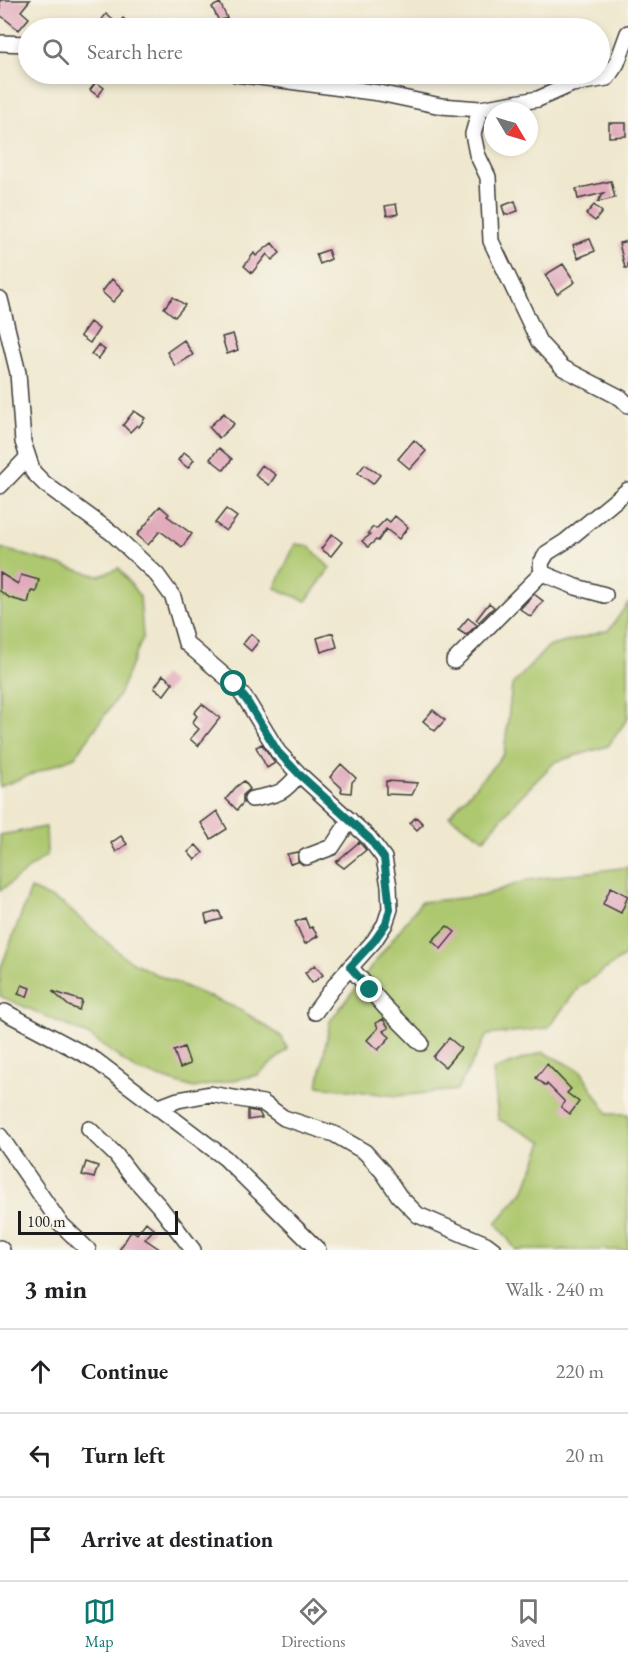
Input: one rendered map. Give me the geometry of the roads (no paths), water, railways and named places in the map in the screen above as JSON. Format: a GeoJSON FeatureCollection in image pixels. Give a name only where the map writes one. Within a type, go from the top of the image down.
{"type":"FeatureCollection","features":[{"type":"Feature","properties":{"kind":"street"},"geometry":{"type":"LineString","coordinates":[[610,74],[617,63],[628,33]]}},
{"type":"Feature","properties":{"kind":"street"},"geometry":{"type":"LineString","coordinates":[[0,44],[18,44]]}},
{"type":"Feature","properties":{"kind":"street"},"geometry":{"type":"LineString","coordinates":[[311,84],[379,93],[441,106],[480,110],[538,99],[572,84]]}},
{"type":"Feature","properties":{"kind":"street"},"geometry":{"type":"LineString","coordinates":[[480,110],[473,134],[477,154],[488,177],[491,242],[539,342],[562,368],[621,398],[628,405]]}},
{"type":"Feature","properties":{"kind":"street"},"geometry":{"type":"LineString","coordinates":[[0,299],[18,373],[23,442],[33,472],[45,484],[112,533],[157,575],[173,597],[182,636],[192,651],[234,684],[278,752],[369,838],[384,858],[390,909],[386,924],[315,1012]]}},
{"type":"Feature","properties":{"kind":"street"},"geometry":{"type":"LineString","coordinates":[[0,486],[28,458]]}},
{"type":"Feature","properties":{"kind":"street"},"geometry":{"type":"LineString","coordinates":[[454,661],[542,573],[542,563],[547,553],[566,541],[628,490]]}},
{"type":"Feature","properties":{"kind":"street"},"geometry":{"type":"LineString","coordinates":[[542,573],[576,587],[605,595]]}},
{"type":"Feature","properties":{"kind":"street"},"geometry":{"type":"LineString","coordinates":[[252,799],[277,794],[287,789],[299,774]]}},
{"type":"Feature","properties":{"kind":"street"},"geometry":{"type":"LineString","coordinates":[[306,857],[332,848],[350,820]]}},
{"type":"Feature","properties":{"kind":"street"},"geometry":{"type":"LineString","coordinates":[[350,967],[421,1043]]}},
{"type":"Feature","properties":{"kind":"street"},"geometry":{"type":"LineString","coordinates":[[6,1012],[95,1060],[225,1158],[318,1250]]}},
{"type":"Feature","properties":{"kind":"street"},"geometry":{"type":"LineString","coordinates":[[157,1108],[178,1100],[210,1094],[263,1103],[284,1118],[334,1134],[365,1152],[383,1172],[399,1196],[418,1215],[486,1244],[494,1250]]}},
{"type":"Feature","properties":{"kind":"street"},"geometry":{"type":"LineString","coordinates":[[89,1129],[116,1155],[193,1250]]}},
{"type":"Feature","properties":{"kind":"street"},"geometry":{"type":"LineString","coordinates":[[0,1136],[60,1223],[88,1250]]}}]}
